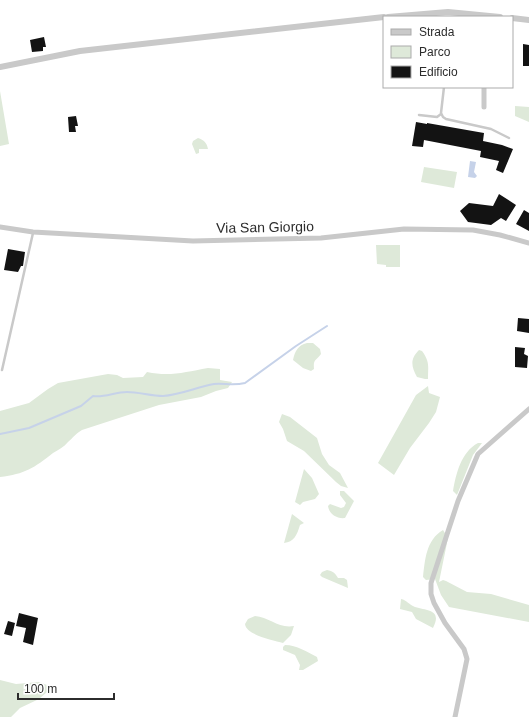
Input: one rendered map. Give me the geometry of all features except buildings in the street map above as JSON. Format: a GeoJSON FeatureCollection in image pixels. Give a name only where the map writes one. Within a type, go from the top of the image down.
{"type":"FeatureCollection","features":[{"type":"Feature","properties":{"kind":"street"},"geometry":{"type":"LineString","coordinates":[[408,16],[448,14],[486,16]]}},
{"type":"Feature","properties":{"kind":"street"},"geometry":{"type":"LineString","coordinates":[[0,67],[80,51],[383,18]]}},
{"type":"Feature","properties":{"kind":"street"},"geometry":{"type":"LineString","coordinates":[[513,18],[529,20]]}},
{"type":"Feature","properties":{"kind":"street"},"geometry":{"type":"LineString","coordinates":[[484,88],[484,106]]}},
{"type":"Feature","properties":{"kind":"street","name":"Via San Giorgio"},"geometry":{"type":"LineString","coordinates":[[0,227],[33,232],[193,241],[321,238],[404,228],[473,230],[500,235],[529,243]]}},
{"type":"Feature","properties":{"kind":"street"},"geometry":{"type":"LineString","coordinates":[[455,717],[467,659],[464,649],[445,623],[434,603],[431,594],[431,583],[458,501],[478,454],[529,409]]}},
{"type":"Feature","properties":{"kind":"lane"},"geometry":{"type":"LineString","coordinates":[[444,88],[441,113],[443,117],[446,119],[491,129],[509,138]]}},
{"type":"Feature","properties":{"kind":"lane"},"geometry":{"type":"LineString","coordinates":[[419,115],[437,117],[441,113]]}},
{"type":"Feature","properties":{"kind":"lane"},"geometry":{"type":"LineString","coordinates":[[2,370],[33,232]]}},
{"type":"Feature","properties":{"kind":"green space"},"geometry":{"type":"Polygon","coordinates":[[[0,91],[9,144],[0,146],[0,91]]]}},
{"type":"Feature","properties":{"kind":"green space"},"geometry":{"type":"Polygon","coordinates":[[[515,106],[529,107],[529,122],[515,116],[515,106]]]}},
{"type":"Feature","properties":{"kind":"green space"},"geometry":{"type":"Polygon","coordinates":[[[198,138],[205,142],[208,149],[199,149],[199,153],[196,154],[192,144],[193,141],[198,138]]]}},
{"type":"Feature","properties":{"kind":"green space"},"geometry":{"type":"Polygon","coordinates":[[[424,167],[457,172],[454,188],[421,182],[424,167]]]}},
{"type":"Feature","properties":{"kind":"green space"},"geometry":{"type":"Polygon","coordinates":[[[376,245],[400,245],[400,267],[386,267],[386,265],[377,264],[376,245]]]}},
{"type":"Feature","properties":{"kind":"green space"},"geometry":{"type":"Polygon","coordinates":[[[313,343],[320,349],[321,354],[314,362],[314,369],[311,371],[303,368],[293,360],[297,349],[301,345],[313,343]]]}},
{"type":"Feature","properties":{"kind":"green space"},"geometry":{"type":"Polygon","coordinates":[[[419,350],[425,355],[427,361],[428,379],[417,377],[412,363],[414,356],[419,350]]]}},
{"type":"Feature","properties":{"kind":"green space"},"geometry":{"type":"Polygon","coordinates":[[[208,368],[220,369],[220,380],[232,382],[228,388],[201,397],[159,405],[82,430],[63,447],[29,470],[0,477],[0,411],[29,403],[58,383],[108,374],[117,375],[123,378],[143,377],[147,372],[170,374],[208,368]]]}},
{"type":"Feature","properties":{"kind":"green space"},"geometry":{"type":"Polygon","coordinates":[[[428,386],[429,393],[440,397],[436,412],[410,448],[394,475],[378,463],[416,395],[428,386]]]}},
{"type":"Feature","properties":{"kind":"green space"},"geometry":{"type":"Polygon","coordinates":[[[282,414],[290,417],[317,438],[322,454],[329,465],[340,473],[348,488],[341,486],[304,451],[287,441],[279,422],[282,414]]]}},
{"type":"Feature","properties":{"kind":"green space"},"geometry":{"type":"Polygon","coordinates":[[[478,443],[482,443],[473,455],[457,495],[453,491],[460,464],[467,452],[478,443]]]}},
{"type":"Feature","properties":{"kind":"green space"},"geometry":{"type":"Polygon","coordinates":[[[304,469],[312,478],[319,494],[315,499],[303,502],[300,505],[295,502],[304,469]]]}},
{"type":"Feature","properties":{"kind":"green space"},"geometry":{"type":"Polygon","coordinates":[[[340,491],[344,491],[354,501],[345,518],[339,518],[334,515],[328,506],[330,504],[341,508],[344,507],[346,503],[340,495],[340,491]]]}},
{"type":"Feature","properties":{"kind":"green space"},"geometry":{"type":"Polygon","coordinates":[[[292,514],[304,523],[300,525],[293,540],[284,543],[292,514]]]}},
{"type":"Feature","properties":{"kind":"green space"},"geometry":{"type":"Polygon","coordinates":[[[443,530],[448,538],[439,582],[443,580],[467,592],[491,594],[529,605],[529,622],[449,607],[441,595],[435,579],[426,580],[423,577],[427,551],[433,539],[443,530]]]}},
{"type":"Feature","properties":{"kind":"green space"},"geometry":{"type":"Polygon","coordinates":[[[327,570],[334,572],[338,578],[344,578],[347,580],[348,588],[320,575],[322,572],[327,570]]]}},
{"type":"Feature","properties":{"kind":"green space"},"geometry":{"type":"Polygon","coordinates":[[[401,599],[415,607],[433,612],[436,618],[433,628],[416,619],[412,612],[400,609],[401,599]]]}},
{"type":"Feature","properties":{"kind":"green space"},"geometry":{"type":"Polygon","coordinates":[[[255,616],[265,618],[284,626],[294,626],[291,635],[283,643],[255,634],[247,628],[245,624],[248,619],[255,616]]]}},
{"type":"Feature","properties":{"kind":"green space"},"geometry":{"type":"Polygon","coordinates":[[[285,645],[298,647],[317,657],[318,661],[303,670],[299,670],[300,665],[295,655],[283,650],[285,645]]]}},
{"type":"Feature","properties":{"kind":"green space"},"geometry":{"type":"Polygon","coordinates":[[[0,680],[16,684],[39,682],[47,685],[47,692],[39,699],[20,708],[11,717],[0,717],[0,680]]]}},
{"type":"Feature","properties":{"kind":"water"},"geometry":{"type":"Polygon","coordinates":[[[470,161],[476,162],[474,172],[477,176],[475,178],[468,177],[470,161]]]}},
{"type":"Feature","properties":{"kind":"waterway"},"geometry":{"type":"LineString","coordinates":[[0,434],[29,428],[81,406],[93,396],[127,392],[163,396],[214,384],[245,383],[296,346],[327,326]]}}]}
